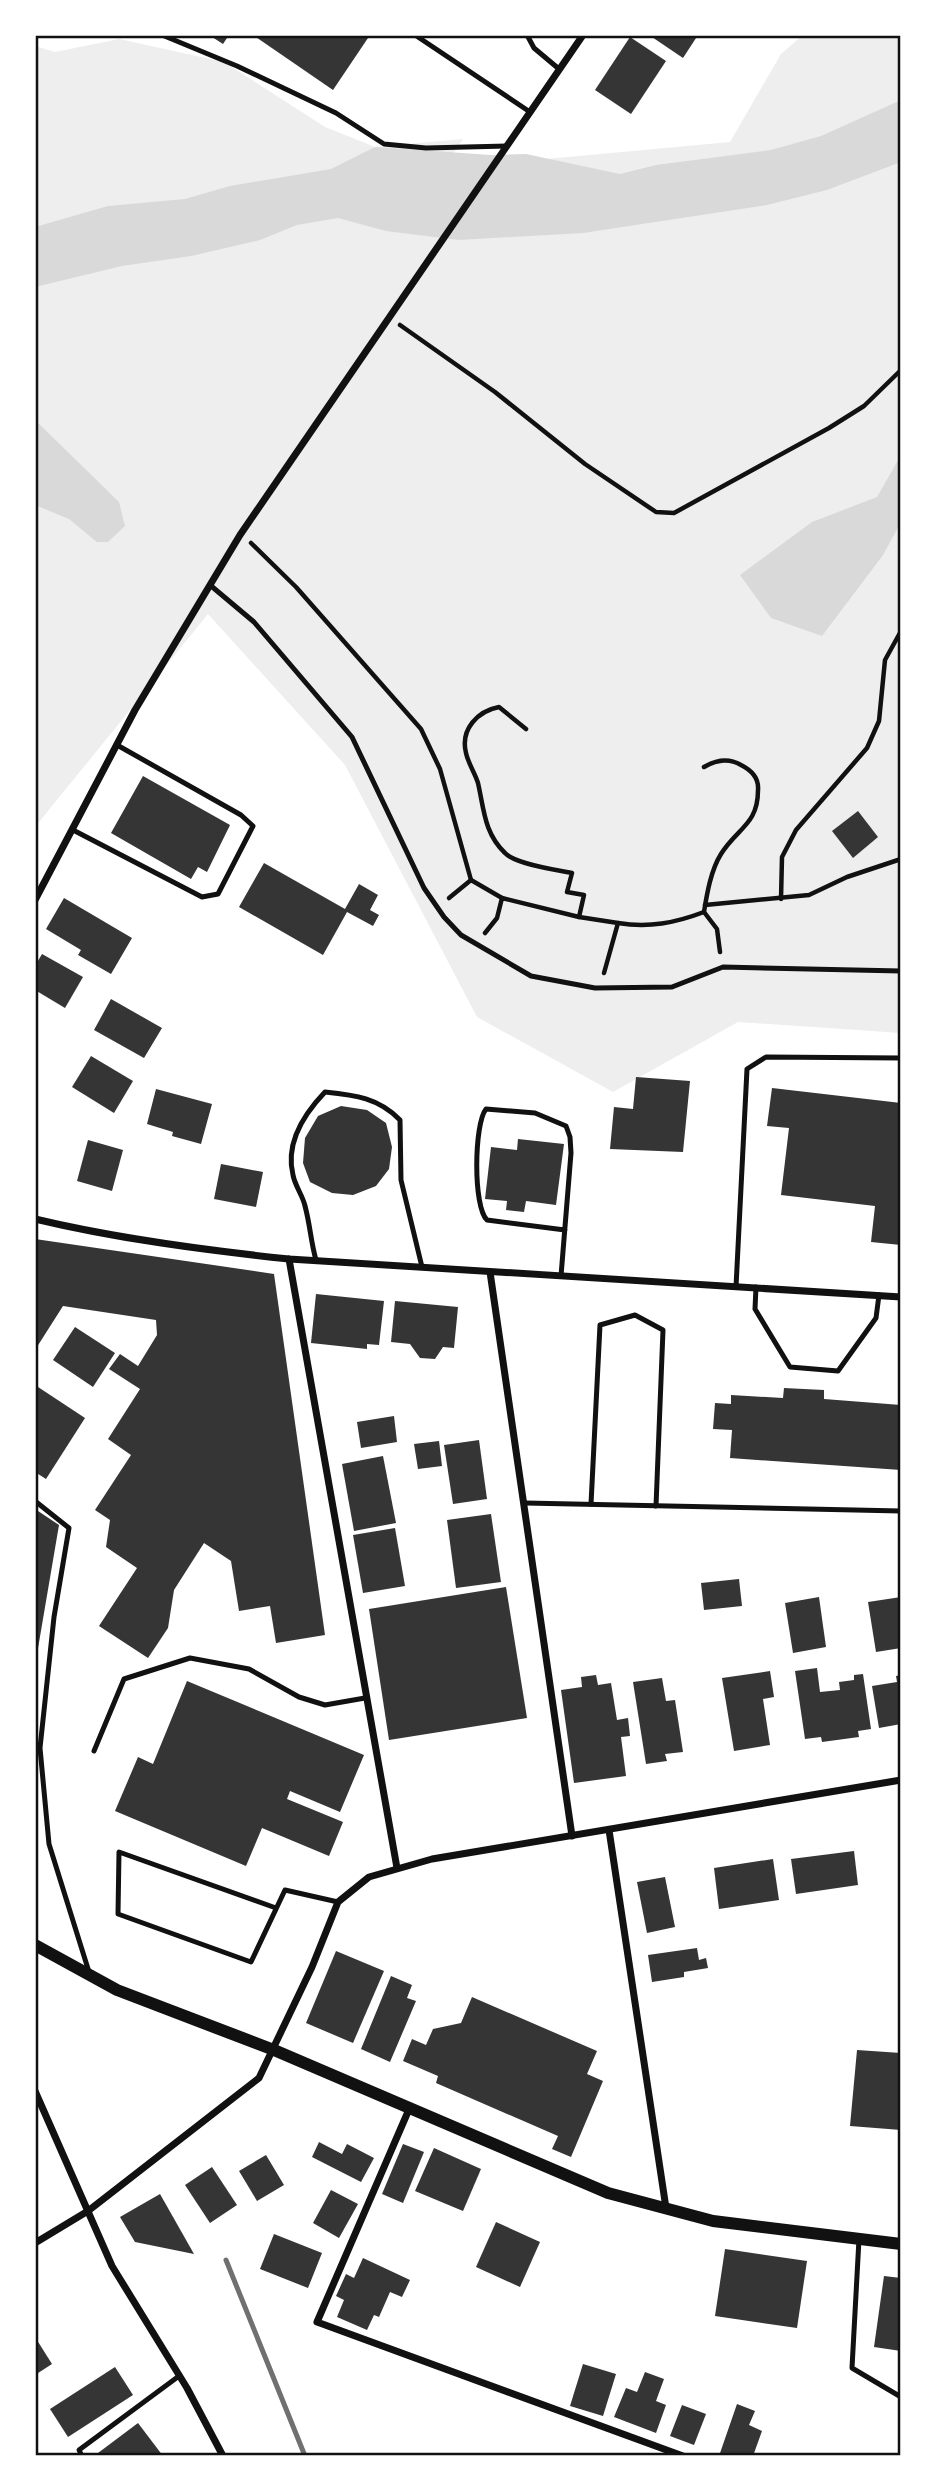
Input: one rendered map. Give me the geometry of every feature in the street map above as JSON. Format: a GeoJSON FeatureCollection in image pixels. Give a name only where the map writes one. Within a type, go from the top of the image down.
{"type":"FeatureCollection","features":[{"type":"Feature","properties":{"kind":"street"},"geometry":{"type":"LineString","coordinates":[[35,900],[117,745],[240,535],[583,35]]}},
{"type":"Feature","properties":{"kind":"street"},"geometry":{"type":"LineString","coordinates":[[35,1219],[90,1232],[196,1250],[289,1259],[901,1297]]}},
{"type":"Feature","properties":{"kind":"street"},"geometry":{"type":"LineString","coordinates":[[289,1259],[397,1868]]}},
{"type":"Feature","properties":{"kind":"street"},"geometry":{"type":"LineString","coordinates":[[490,1272],[572,1836]]}},
{"type":"Feature","properties":{"kind":"street"},"geometry":{"type":"LineString","coordinates":[[35,2243],[88,2211],[259,2078],[274,2050],[338,1902],[369,1877],[432,1858],[901,1780]]}},
{"type":"Feature","properties":{"kind":"street"},"geometry":{"type":"LineString","coordinates":[[609,1830],[666,2209]]}},
{"type":"Feature","properties":{"kind":"street"},"geometry":{"type":"LineString","coordinates":[[35,1945],[90,1975],[195,2022],[274,2050],[583,2183],[713,2221],[901,2244]]}},
{"type":"Feature","properties":{"kind":"street"},"geometry":{"type":"LineString","coordinates":[[35,2091],[112,2266],[179,2376],[223,2456]]}},
{"type":"Feature","properties":{"kind":"street"},"geometry":{"type":"LineString","coordinates":[[410,2107],[317,2322],[683,2456]]}},
{"type":"Feature","properties":{"kind":"lane"},"geometry":{"type":"LineString","coordinates":[[162,35],[237,66],[336,113],[384,144],[425,148],[505,148]]}},
{"type":"Feature","properties":{"kind":"lane"},"geometry":{"type":"LineString","coordinates":[[415,35],[530,112]]}},
{"type":"Feature","properties":{"kind":"lane"},"geometry":{"type":"LineString","coordinates":[[527,35],[534,48],[559,69]]}},
{"type":"Feature","properties":{"kind":"lane"},"geometry":{"type":"LineString","coordinates":[[210,585],[254,622],[352,737],[424,888],[437,906],[461,935],[531,976],[600,988],[672,987],[720,969],[901,971]]}},
{"type":"Feature","properties":{"kind":"lane"},"geometry":{"type":"LineString","coordinates":[[73,830],[202,897],[218,894],[253,826],[241,815],[117,745]]}},
{"type":"Feature","properties":{"kind":"lane"},"geometry":{"type":"LineString","coordinates":[[736,1287],[747,1069],[766,1057],[901,1058]]}},
{"type":"Feature","properties":{"kind":"lane"},"geometry":{"type":"LineString","coordinates":[[316,1261],[305,1206],[292,1174],[292,1157],[296,1132],[308,1109],[325,1092],[360,1096],[387,1106],[400,1120],[401,1180],[422,1267]]}},
{"type":"Feature","properties":{"kind":"lane"},"geometry":{"type":"LineString","coordinates":[[561,1276],[565,1230],[570,1137],[566,1126],[546,1117],[494,1108],[483,1113],[479,1126],[480,1214],[486,1220],[565,1230]]}},
{"type":"Feature","properties":{"kind":"lane"},"geometry":{"type":"LineString","coordinates":[[757,1287],[755,1309],[790,1367],[838,1371],[876,1318],[878,1296]]}},
{"type":"Feature","properties":{"kind":"lane"},"geometry":{"type":"LineString","coordinates":[[591,1504],[600,1325],[635,1315],[663,1330],[656,1506]]}},
{"type":"Feature","properties":{"kind":"lane"},"geometry":{"type":"LineString","coordinates":[[35,1502],[69,1528],[54,1617],[40,1748],[49,1843],[90,1975]]}},
{"type":"Feature","properties":{"kind":"lane"},"geometry":{"type":"LineString","coordinates":[[525,1503],[901,1511]]}},
{"type":"Feature","properties":{"kind":"lane"},"geometry":{"type":"LineString","coordinates":[[94,1751],[124,1679],[190,1658],[249,1669],[299,1697],[325,1705],[365,1698]]}},
{"type":"Feature","properties":{"kind":"lane"},"geometry":{"type":"LineString","coordinates":[[276,1908],[119,1852],[118,1914],[251,1962],[285,1890],[338,1902]]}},
{"type":"Feature","properties":{"kind":"lane"},"geometry":{"type":"LineString","coordinates":[[859,2239],[852,2368],[901,2397]]}},
{"type":"Feature","properties":{"kind":"lane"},"geometry":{"type":"LineString","coordinates":[[82,2456],[79,2450],[179,2376]]}},
{"type":"Feature","properties":{"kind":"path"},"geometry":{"type":"LineString","coordinates":[[390,318],[495,392],[585,464],[656,512],[674,513],[829,428],[864,406],[901,370]]}},
{"type":"Feature","properties":{"kind":"path"},"geometry":{"type":"LineString","coordinates":[[240,535],[296,587],[421,729],[440,769],[471,880],[502,898],[579,917],[640,927],[662,925],[704,912]]}},
{"type":"Feature","properties":{"kind":"path"},"geometry":{"type":"LineString","coordinates":[[781,899],[782,857],[796,830],[867,748],[879,721],[885,660],[901,631]]}},
{"type":"Feature","properties":{"kind":"path"},"geometry":{"type":"LineString","coordinates":[[526,729],[499,707],[484,709],[470,722],[465,750],[478,782],[482,813],[490,834],[506,855],[572,873],[567,892],[584,895],[579,917]]}},
{"type":"Feature","properties":{"kind":"path"},"geometry":{"type":"LineString","coordinates":[[704,767],[713,762],[737,762],[751,770],[759,784],[754,816],[722,853],[705,905],[704,912],[717,929],[720,969]]}},
{"type":"Feature","properties":{"kind":"path"},"geometry":{"type":"LineString","coordinates":[[705,905],[809,895],[847,877],[901,859]]}},
{"type":"Feature","properties":{"kind":"path"},"geometry":{"type":"LineString","coordinates":[[437,906],[471,880]]}},
{"type":"Feature","properties":{"kind":"path"},"geometry":{"type":"LineString","coordinates":[[476,944],[497,918],[502,898]]}},
{"type":"Feature","properties":{"kind":"path"},"geometry":{"type":"LineString","coordinates":[[600,988],[618,923]]}},
{"type":"Feature","properties":{"kind":"shaded area"},"geometry":{"type":"Polygon","coordinates":[[[803,35],[901,35],[901,1033],[738,1022],[613,1092],[477,1017],[345,765],[208,614],[35,827],[35,46],[55,52],[119,39],[224,62],[325,127],[375,147],[463,139],[401,232],[458,240],[514,162],[730,142],[781,54],[803,35]]]}},
{"type":"Feature","properties":{"kind":"shaded area"},"geometry":{"type":"Polygon","coordinates":[[[901,100],[901,162],[827,190],[767,205],[583,233],[458,240],[386,231],[338,218],[297,225],[260,240],[191,256],[122,266],[35,287],[35,227],[108,206],[185,199],[230,186],[331,169],[375,147],[491,155],[526,154],[620,174],[656,165],[771,150],[821,136],[901,100]]]}},
{"type":"Feature","properties":{"kind":"shaded area"},"geometry":{"type":"Polygon","coordinates":[[[35,420],[119,502],[125,526],[108,542],[97,542],[69,519],[35,505],[35,420]]]}},
{"type":"Feature","properties":{"kind":"shaded area"},"geometry":{"type":"Polygon","coordinates":[[[901,455],[901,522],[883,555],[822,636],[771,618],[740,575],[812,522],[877,497],[901,455]]]}},
{"type":"Feature","properties":{"kind":"building"},"geometry":{"type":"Polygon","coordinates":[[[209,35],[229,35],[223,44],[209,35]]]}},
{"type":"Feature","properties":{"kind":"building"},"geometry":{"type":"Polygon","coordinates":[[[253,35],[370,35],[333,90],[253,35]]]}},
{"type":"Feature","properties":{"kind":"building"},"geometry":{"type":"Polygon","coordinates":[[[649,35],[698,35],[683,58],[649,35]]]}},
{"type":"Feature","properties":{"kind":"building"},"geometry":{"type":"Polygon","coordinates":[[[630,37],[666,61],[631,114],[595,90],[630,37]]]}},
{"type":"Feature","properties":{"kind":"building"},"geometry":{"type":"Polygon","coordinates":[[[143,776],[230,825],[207,872],[198,867],[191,879],[111,833],[143,776]]]}},
{"type":"Feature","properties":{"kind":"building"},"geometry":{"type":"Polygon","coordinates":[[[858,811],[878,837],[853,858],[832,831],[858,811]]]}},
{"type":"Feature","properties":{"kind":"building"},"geometry":{"type":"Polygon","coordinates":[[[264,863],[345,909],[359,884],[378,895],[370,910],[379,915],[373,926],[347,912],[323,955],[239,907],[264,863]]]}},
{"type":"Feature","properties":{"kind":"building"},"geometry":{"type":"Polygon","coordinates":[[[64,898],[132,938],[111,974],[78,955],[81,950],[46,929],[64,898]]]}},
{"type":"Feature","properties":{"kind":"building"},"geometry":{"type":"Polygon","coordinates":[[[42,954],[83,977],[65,1008],[35,990],[35,966],[42,954]]]}},
{"type":"Feature","properties":{"kind":"building"},"geometry":{"type":"Polygon","coordinates":[[[111,999],[162,1028],[144,1058],[94,1030],[111,999]]]}},
{"type":"Feature","properties":{"kind":"building"},"geometry":{"type":"Polygon","coordinates":[[[91,1056],[133,1081],[114,1113],[72,1087],[91,1056]]]}},
{"type":"Feature","properties":{"kind":"building"},"geometry":{"type":"Polygon","coordinates":[[[636,1077],[690,1081],[683,1152],[610,1149],[614,1107],[633,1109],[636,1077]]]}},
{"type":"Feature","properties":{"kind":"building"},"geometry":{"type":"Polygon","coordinates":[[[772,1088],[901,1103],[901,1245],[871,1242],[875,1206],[781,1195],[789,1128],[767,1126],[772,1088]]]}},
{"type":"Feature","properties":{"kind":"building"},"geometry":{"type":"Polygon","coordinates":[[[156,1089],[212,1104],[201,1144],[172,1136],[173,1132],[147,1124],[156,1089]]]}},
{"type":"Feature","properties":{"kind":"building"},"geometry":{"type":"Polygon","coordinates":[[[341,1106],[367,1110],[386,1123],[392,1147],[389,1169],[376,1186],[353,1195],[332,1193],[310,1182],[303,1163],[305,1138],[318,1116],[341,1106]]]}},
{"type":"Feature","properties":{"kind":"building"},"geometry":{"type":"Polygon","coordinates":[[[518,1139],[564,1144],[556,1205],[526,1201],[524,1212],[506,1210],[507,1201],[485,1199],[491,1147],[517,1150],[518,1139]]]}},
{"type":"Feature","properties":{"kind":"building"},"geometry":{"type":"Polygon","coordinates":[[[88,1140],[123,1150],[112,1191],[77,1181],[88,1140]]]}},
{"type":"Feature","properties":{"kind":"building"},"geometry":{"type":"Polygon","coordinates":[[[221,1164],[263,1172],[256,1207],[214,1199],[221,1164]]]}},
{"type":"Feature","properties":{"kind":"building"},"geometry":{"type":"Polygon","coordinates":[[[35,1239],[274,1274],[325,1635],[276,1643],[270,1606],[239,1611],[231,1561],[204,1543],[174,1590],[168,1628],[148,1658],[99,1626],[137,1568],[106,1547],[110,1520],[95,1510],[131,1455],[108,1439],[140,1389],[109,1369],[120,1354],[138,1366],[157,1335],[156,1320],[63,1306],[35,1350],[35,1239]]]}},
{"type":"Feature","properties":{"kind":"building"},"geometry":{"type":"Polygon","coordinates":[[[316,1294],[384,1301],[379,1345],[367,1344],[367,1349],[311,1343],[316,1294]]]}},
{"type":"Feature","properties":{"kind":"building"},"geometry":{"type":"Polygon","coordinates":[[[395,1301],[458,1307],[454,1348],[443,1347],[435,1359],[420,1358],[410,1344],[391,1342],[395,1301]]]}},
{"type":"Feature","properties":{"kind":"building"},"geometry":{"type":"Polygon","coordinates":[[[75,1327],[115,1353],[93,1387],[53,1360],[75,1327]]]}},
{"type":"Feature","properties":{"kind":"building"},"geometry":{"type":"Polygon","coordinates":[[[35,1385],[85,1418],[46,1479],[35,1472],[35,1385]]]}},
{"type":"Feature","properties":{"kind":"building"},"geometry":{"type":"Polygon","coordinates":[[[784,1388],[824,1390],[824,1399],[901,1405],[901,1470],[730,1458],[732,1430],[713,1429],[715,1403],[731,1404],[731,1395],[783,1398],[784,1388]]]}},
{"type":"Feature","properties":{"kind":"building"},"geometry":{"type":"Polygon","coordinates":[[[394,1416],[397,1442],[361,1448],[357,1422],[394,1416]]]}},
{"type":"Feature","properties":{"kind":"building"},"geometry":{"type":"Polygon","coordinates":[[[479,1440],[487,1499],[453,1504],[444,1445],[479,1440]]]}},
{"type":"Feature","properties":{"kind":"building"},"geometry":{"type":"Polygon","coordinates":[[[439,1441],[442,1466],[418,1469],[414,1444],[439,1441]]]}},
{"type":"Feature","properties":{"kind":"building"},"geometry":{"type":"Polygon","coordinates":[[[383,1456],[396,1523],[354,1531],[342,1464],[383,1456]]]}},
{"type":"Feature","properties":{"kind":"building"},"geometry":{"type":"Polygon","coordinates":[[[35,1509],[59,1525],[36,1660],[35,1660],[35,1509]]]}},
{"type":"Feature","properties":{"kind":"building"},"geometry":{"type":"Polygon","coordinates":[[[491,1514],[501,1582],[456,1588],[447,1520],[491,1514]]]}},
{"type":"Feature","properties":{"kind":"building"},"geometry":{"type":"Polygon","coordinates":[[[395,1528],[405,1586],[363,1593],[353,1535],[395,1528]]]}},
{"type":"Feature","properties":{"kind":"building"},"geometry":{"type":"Polygon","coordinates":[[[739,1579],[742,1606],[704,1610],[701,1583],[739,1579]]]}},
{"type":"Feature","properties":{"kind":"building"},"geometry":{"type":"Polygon","coordinates":[[[506,1587],[527,1718],[389,1740],[369,1609],[506,1587]]]}},
{"type":"Feature","properties":{"kind":"building"},"geometry":{"type":"Polygon","coordinates":[[[819,1597],[826,1647],[793,1653],[785,1603],[819,1597]]]}},
{"type":"Feature","properties":{"kind":"building"},"geometry":{"type":"Polygon","coordinates":[[[901,1597],[901,1648],[876,1652],[868,1602],[901,1597]]]}},
{"type":"Feature","properties":{"kind":"building"},"geometry":{"type":"Polygon","coordinates":[[[817,1668],[820,1692],[840,1690],[839,1682],[854,1680],[854,1675],[863,1674],[871,1729],[858,1731],[859,1737],[822,1742],[821,1737],[805,1739],[795,1671],[817,1668]]]}},
{"type":"Feature","properties":{"kind":"building"},"geometry":{"type":"Polygon","coordinates":[[[770,1671],[774,1697],[763,1699],[770,1745],[734,1751],[722,1678],[770,1671]]]}},
{"type":"Feature","properties":{"kind":"building"},"geometry":{"type":"Polygon","coordinates":[[[596,1675],[598,1685],[611,1683],[617,1720],[628,1718],[630,1736],[621,1737],[626,1776],[574,1783],[561,1690],[582,1687],[581,1677],[596,1675]]]}},
{"type":"Feature","properties":{"kind":"building"},"geometry":{"type":"Polygon","coordinates":[[[901,1675],[901,1724],[879,1728],[872,1686],[897,1682],[896,1676],[901,1675]]]}},
{"type":"Feature","properties":{"kind":"building"},"geometry":{"type":"Polygon","coordinates":[[[662,1678],[666,1701],[675,1700],[683,1752],[665,1754],[667,1761],[646,1764],[633,1682],[662,1678]]]}},
{"type":"Feature","properties":{"kind":"building"},"geometry":{"type":"Polygon","coordinates":[[[187,1681],[364,1755],[340,1812],[290,1791],[287,1799],[343,1822],[329,1856],[262,1828],[246,1866],[115,1811],[138,1757],[153,1764],[187,1681]]]}},
{"type":"Feature","properties":{"kind":"building"},"geometry":{"type":"Polygon","coordinates":[[[854,1851],[858,1885],[796,1894],[791,1859],[854,1851]]]}},
{"type":"Feature","properties":{"kind":"building"},"geometry":{"type":"Polygon","coordinates":[[[773,1859],[779,1900],[719,1909],[714,1868],[773,1859]]]}},
{"type":"Feature","properties":{"kind":"building"},"geometry":{"type":"Polygon","coordinates":[[[665,1877],[675,1927],[647,1933],[637,1882],[665,1877]]]}},
{"type":"Feature","properties":{"kind":"building"},"geometry":{"type":"Polygon","coordinates":[[[697,1948],[699,1960],[706,1958],[708,1968],[684,1972],[684,1977],[652,1982],[648,1955],[697,1948]]]}},
{"type":"Feature","properties":{"kind":"building"},"geometry":{"type":"Polygon","coordinates":[[[336,1951],[384,1971],[353,2043],[306,2023],[336,1951]]]}},
{"type":"Feature","properties":{"kind":"building"},"geometry":{"type":"Polygon","coordinates":[[[391,1976],[412,1985],[407,1998],[416,2001],[390,2062],[361,2049],[391,1976]]]}},
{"type":"Feature","properties":{"kind":"building"},"geometry":{"type":"Polygon","coordinates":[[[472,1997],[597,2051],[587,2074],[603,2081],[571,2157],[552,2149],[558,2136],[436,2083],[438,2076],[403,2061],[412,2039],[426,2045],[433,2029],[461,2023],[472,1997]]]}},
{"type":"Feature","properties":{"kind":"building"},"geometry":{"type":"Polygon","coordinates":[[[857,2050],[901,2053],[901,2130],[850,2126],[857,2050]]]}},
{"type":"Feature","properties":{"kind":"building"},"geometry":{"type":"Polygon","coordinates":[[[319,2142],[342,2154],[347,2144],[374,2158],[361,2182],[312,2157],[319,2142]]]}},
{"type":"Feature","properties":{"kind":"building"},"geometry":{"type":"Polygon","coordinates":[[[403,2144],[424,2152],[403,2203],[382,2194],[403,2144]]]}},
{"type":"Feature","properties":{"kind":"building"},"geometry":{"type":"Polygon","coordinates":[[[434,2148],[481,2169],[463,2211],[415,2191],[434,2148]]]}},
{"type":"Feature","properties":{"kind":"building"},"geometry":{"type":"Polygon","coordinates":[[[266,2155],[284,2185],[257,2201],[239,2171],[266,2155]]]}},
{"type":"Feature","properties":{"kind":"building"},"geometry":{"type":"Polygon","coordinates":[[[212,2167],[237,2205],[210,2223],[185,2185],[212,2167]]]}},
{"type":"Feature","properties":{"kind":"building"},"geometry":{"type":"Polygon","coordinates":[[[331,2190],[358,2204],[339,2238],[313,2223],[331,2190]]]}},
{"type":"Feature","properties":{"kind":"building"},"geometry":{"type":"Polygon","coordinates":[[[160,2194],[194,2254],[135,2242],[120,2217],[160,2194]]]}},
{"type":"Feature","properties":{"kind":"building"},"geometry":{"type":"Polygon","coordinates":[[[496,2222],[540,2242],[520,2287],[476,2267],[496,2222]]]}},
{"type":"Feature","properties":{"kind":"building"},"geometry":{"type":"Polygon","coordinates":[[[274,2234],[322,2253],[308,2288],[260,2269],[274,2234]]]}},
{"type":"Feature","properties":{"kind":"building"},"geometry":{"type":"Polygon","coordinates":[[[725,2249],[807,2261],[797,2328],[715,2316],[725,2249]]]}},
{"type":"Feature","properties":{"kind":"building"},"geometry":{"type":"Polygon","coordinates":[[[363,2258],[410,2280],[402,2297],[390,2292],[379,2317],[374,2315],[367,2330],[337,2317],[344,2300],[336,2296],[346,2274],[354,2278],[363,2258]]]}},
{"type":"Feature","properties":{"kind":"building"},"geometry":{"type":"Polygon","coordinates":[[[884,2276],[901,2278],[901,2351],[874,2347],[884,2276]]]}},
{"type":"Feature","properties":{"kind":"building"},"geometry":{"type":"Polygon","coordinates":[[[35,2337],[52,2364],[35,2375],[35,2337]]]}},
{"type":"Feature","properties":{"kind":"building"},"geometry":{"type":"Polygon","coordinates":[[[583,2364],[616,2374],[603,2416],[570,2406],[583,2364]]]}},
{"type":"Feature","properties":{"kind":"building"},"geometry":{"type":"Polygon","coordinates":[[[115,2367],[133,2395],[68,2437],[50,2409],[115,2367]]]}},
{"type":"Feature","properties":{"kind":"building"},"geometry":{"type":"Polygon","coordinates":[[[645,2372],[664,2379],[656,2401],[666,2405],[656,2433],[614,2417],[626,2388],[637,2392],[645,2372]]]}},
{"type":"Feature","properties":{"kind":"building"},"geometry":{"type":"Polygon","coordinates":[[[737,2404],[755,2411],[749,2425],[762,2431],[753,2456],[719,2456],[737,2404]]]}},
{"type":"Feature","properties":{"kind":"building"},"geometry":{"type":"Polygon","coordinates":[[[682,2405],[706,2414],[694,2445],[670,2436],[682,2405]]]}},
{"type":"Feature","properties":{"kind":"building"},"geometry":{"type":"Polygon","coordinates":[[[138,2423],[163,2456],[94,2456],[138,2423]]]}},
{"type":"Feature","properties":{"kind":"railway"},"geometry":{"type":"LineString","coordinates":[[226,2260],[305,2456]]}}]}
